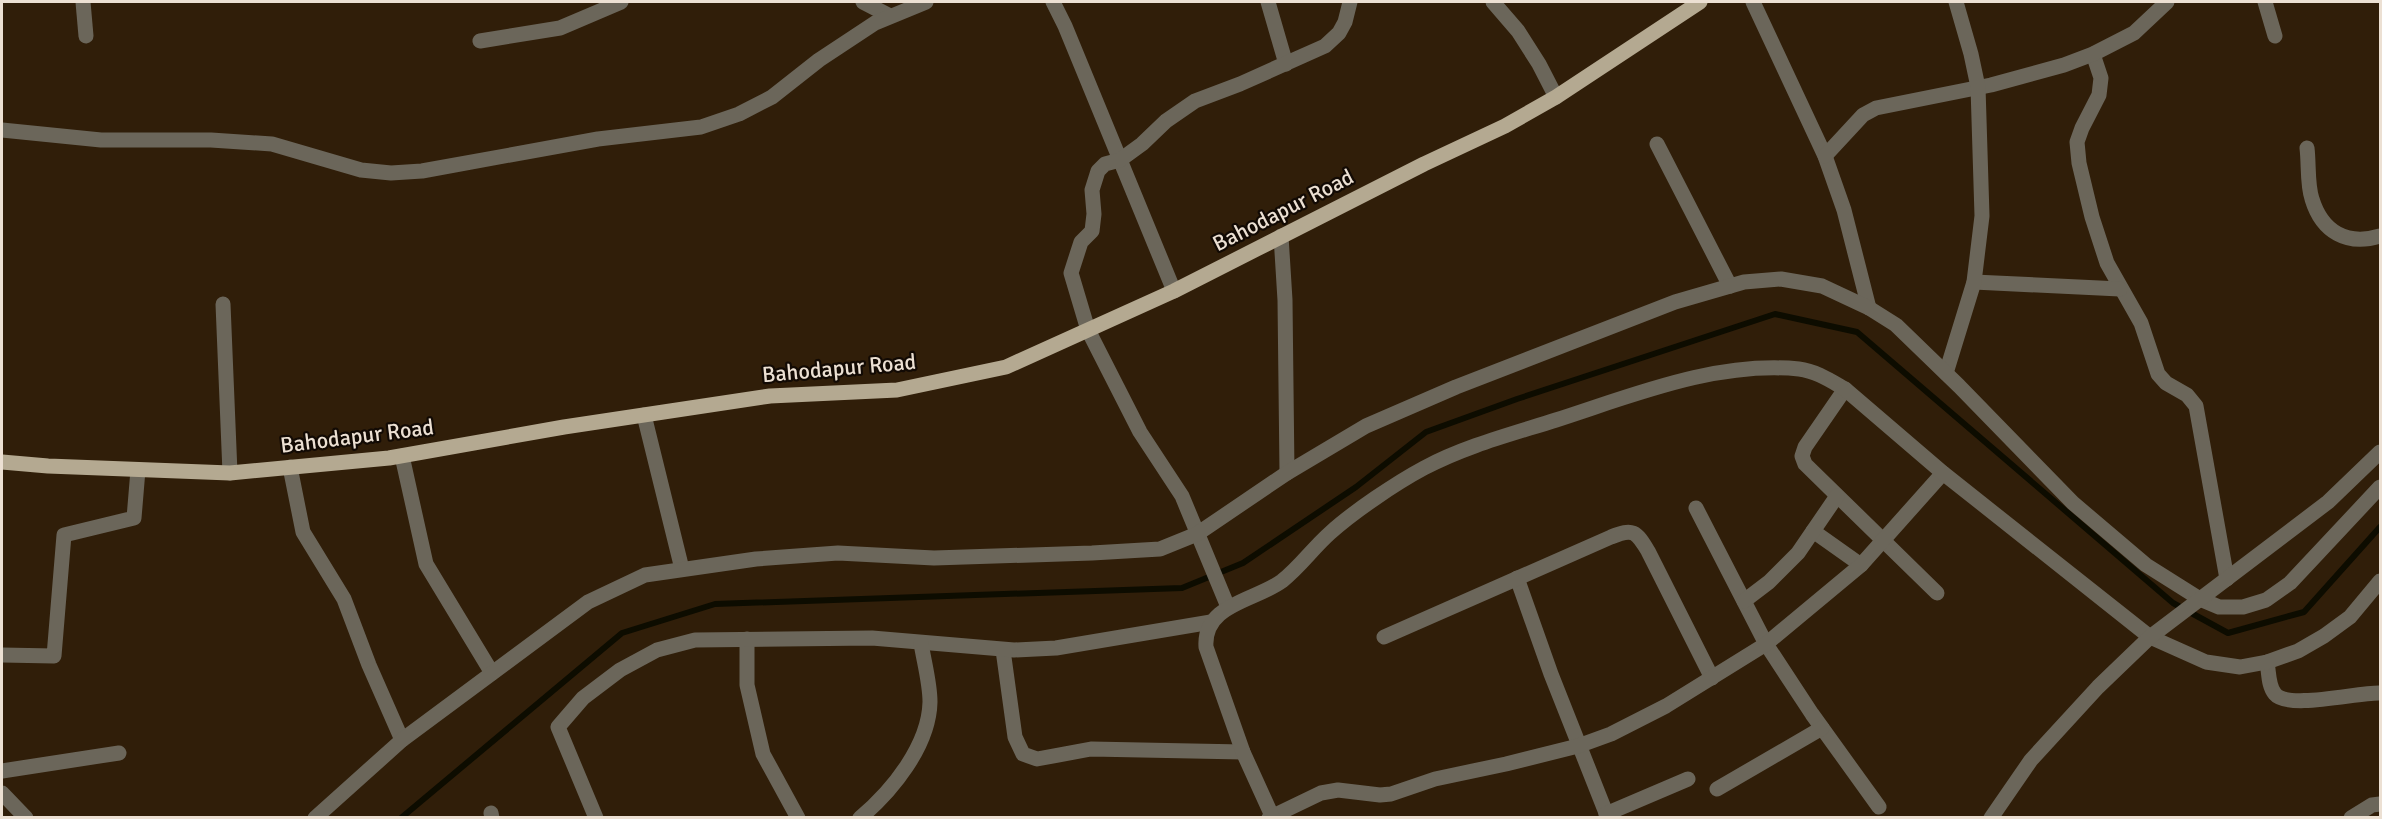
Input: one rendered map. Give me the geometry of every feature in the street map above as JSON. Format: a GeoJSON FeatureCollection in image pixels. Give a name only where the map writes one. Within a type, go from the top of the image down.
{"type":"FeatureCollection","features":[{"type":"Feature","properties":{"kind":"main road","name":"Bahodapur Road"},"geometry":{"type":"LineString","coordinates":[[2,462],[230,473],[402,456],[770,396],[897,390],[1006,367],[1174,291],[1424,164],[1505,126],[1556,97],[1700,2]]}},
{"type":"Feature","properties":{"kind":"street"},"geometry":{"type":"LineString","coordinates":[[83,2],[86,36]]}},
{"type":"Feature","properties":{"kind":"street"},"geometry":{"type":"LineString","coordinates":[[480,42],[560,28],[621,2]]}},
{"type":"Feature","properties":{"kind":"street"},"geometry":{"type":"LineString","coordinates":[[862,2],[890,16]]}},
{"type":"Feature","properties":{"kind":"street"},"geometry":{"type":"LineString","coordinates":[[2,130],[101,140],[211,140],[272,144],[361,170],[391,173],[422,171],[598,139],[701,127],[739,114],[772,97],[819,60],[875,23],[926,2]]}},
{"type":"Feature","properties":{"kind":"street"},"geometry":{"type":"LineString","coordinates":[[1053,2],[1065,26],[1174,291]]}},
{"type":"Feature","properties":{"kind":"street"},"geometry":{"type":"LineString","coordinates":[[1268,2],[1286,64]]}},
{"type":"Feature","properties":{"kind":"street"},"geometry":{"type":"LineString","coordinates":[[1226,600],[1182,496],[1140,432],[1088,330],[1071,273],[1081,242],[1092,231],[1094,214],[1092,190],[1098,171],[1105,164],[1120,160],[1142,144],[1177,112],[1195,101],[1325,46],[1339,33],[1345,22],[1350,2]]}},
{"type":"Feature","properties":{"kind":"street"},"geometry":{"type":"LineString","coordinates":[[1493,2],[1518,31],[1556,97]]}},
{"type":"Feature","properties":{"kind":"street"},"geometry":{"type":"LineString","coordinates":[[1753,2],[1825,156],[1844,210],[1869,308]]}},
{"type":"Feature","properties":{"kind":"street"},"geometry":{"type":"LineString","coordinates":[[1946,373],[1974,282],[1982,216],[1982,160],[1977,87],[1971,54],[1956,2]]}},
{"type":"Feature","properties":{"kind":"street"},"geometry":{"type":"LineString","coordinates":[[1825,156],[1863,115],[1876,108],[1991,85],[2064,65],[2093,54],[2133,33],[2167,2]]}},
{"type":"Feature","properties":{"kind":"street"},"geometry":{"type":"LineString","coordinates":[[2265,2],[2275,36]]}},
{"type":"Feature","properties":{"kind":"street"},"geometry":{"type":"LineString","coordinates":[[2093,54],[2101,78],[2099,95],[2082,128],[2078,142],[2079,163],[2092,217],[2107,263],[2141,323],[2158,374],[2166,383],[2187,395],[2196,406],[2227,579]]}},
{"type":"Feature","properties":{"kind":"street"},"geometry":{"type":"LineString","coordinates":[[1657,144],[1730,286]]}},
{"type":"Feature","properties":{"kind":"street"},"geometry":{"type":"LineString","coordinates":[[2307,148],[2311,197],[2320,217],[2332,232],[2348,239],[2380,237]]}},
{"type":"Feature","properties":{"kind":"street"},"geometry":{"type":"LineString","coordinates":[[1281,236],[1285,300],[1287,473]]}},
{"type":"Feature","properties":{"kind":"street"},"geometry":{"type":"LineString","coordinates":[[315,818],[402,740],[588,602],[645,575],[756,559],[838,553],[934,558],[1092,554],[1160,549],[1197,534],[1287,473],[1366,426],[1456,387],[1675,302],[1744,282],[1781,279],[1822,286],[1869,308],[1896,325],[2073,503],[2146,565],[2198,601],[2219,607],[2242,607],[2266,600],[2290,583],[2380,487]]}},
{"type":"Feature","properties":{"kind":"street"},"geometry":{"type":"LineString","coordinates":[[1974,282],[2120,289]]}},
{"type":"Feature","properties":{"kind":"street"},"geometry":{"type":"LineString","coordinates":[[223,304],[230,473]]}},
{"type":"Feature","properties":{"kind":"street"},"geometry":{"type":"LineString","coordinates":[[1943,474],[1861,565],[1766,644],[1712,678],[1639,720],[1611,734],[1578,746],[1435,779],[1391,794],[1380,795],[1338,790],[1321,793],[1271,817],[1243,752],[1206,647],[1205,638],[1211,622],[1226,600],[1275,585],[1293,573],[1330,532],[1424,468],[1467,450],[1676,382],[1732,371],[1771,368],[1803,369],[1827,378],[1845,389],[1943,474],[2153,634],[2206,662],[2240,667],[2267,662],[2298,651],[2350,617],[2380,581]]}},
{"type":"Feature","properties":{"kind":"street"},"geometry":{"type":"LineString","coordinates":[[1845,389],[1805,447],[1802,456],[1805,464],[1937,592]]}},
{"type":"Feature","properties":{"kind":"street"},"geometry":{"type":"LineString","coordinates":[[644,415],[682,569]]}},
{"type":"Feature","properties":{"kind":"street"},"geometry":{"type":"LineString","coordinates":[[1991,818],[2031,760],[2098,687],[2153,634],[2328,502],[2380,452]]}},
{"type":"Feature","properties":{"kind":"street"},"geometry":{"type":"LineString","coordinates":[[402,456],[426,564],[492,673]]}},
{"type":"Feature","properties":{"kind":"street"},"geometry":{"type":"LineString","coordinates":[[290,467],[303,532],[344,599],[369,665],[402,740]]}},
{"type":"Feature","properties":{"kind":"street"},"geometry":{"type":"LineString","coordinates":[[2,655],[54,656],[64,535],[135,518],[138,470]]}},
{"type":"Feature","properties":{"kind":"street"},"geometry":{"type":"LineString","coordinates":[[1744,601],[1769,582],[1798,554],[1837,496]]}},
{"type":"Feature","properties":{"kind":"street"},"geometry":{"type":"LineString","coordinates":[[1696,508],[1766,644],[1822,728],[1879,807]]}},
{"type":"Feature","properties":{"kind":"street"},"geometry":{"type":"LineString","coordinates":[[1813,531],[1861,565]]}},
{"type":"Feature","properties":{"kind":"street"},"geometry":{"type":"LineString","coordinates":[[1384,637],[1622,532],[1632,532],[1639,536],[1648,551],[1712,678]]}},
{"type":"Feature","properties":{"kind":"street"},"geometry":{"type":"LineString","coordinates":[[1517,578],[1578,746],[1607,815],[1688,778]]}},
{"type":"Feature","properties":{"kind":"street"},"geometry":{"type":"LineString","coordinates":[[596,818],[558,727],[583,698],[620,670],[657,650],[694,640],[872,638],[1003,650],[1056,648],[1211,622]]}},
{"type":"Feature","properties":{"kind":"street"},"geometry":{"type":"LineString","coordinates":[[747,639],[747,685],[764,754],[798,818]]}},
{"type":"Feature","properties":{"kind":"street"},"geometry":{"type":"LineString","coordinates":[[860,818],[892,787],[914,756],[930,703],[921,643]]}},
{"type":"Feature","properties":{"kind":"street"},"geometry":{"type":"LineString","coordinates":[[1003,650],[1014,737],[1023,754],[1037,759],[1091,749],[1243,752]]}},
{"type":"Feature","properties":{"kind":"street"},"geometry":{"type":"LineString","coordinates":[[2267,662],[2271,689],[2276,696],[2282,699],[2300,700],[2380,693]]}},
{"type":"Feature","properties":{"kind":"street"},"geometry":{"type":"LineString","coordinates":[[1717,789],[1822,728]]}},
{"type":"Feature","properties":{"kind":"street"},"geometry":{"type":"LineString","coordinates":[[2,771],[119,753]]}},
{"type":"Feature","properties":{"kind":"street"},"geometry":{"type":"LineString","coordinates":[[2,793],[26,818]]}},
{"type":"Feature","properties":{"kind":"street"},"geometry":{"type":"LineString","coordinates":[[2351,818],[2372,805],[2380,804]]}},
{"type":"Feature","properties":{"kind":"waterway"},"geometry":{"type":"LineString","coordinates":[[401,818],[622,633],[715,604],[1182,588],[1243,563],[1356,487],[1426,432],[1517,399],[1775,314],[1857,332],[2173,603],[2228,633],[2304,612],[2380,527]]}}]}
